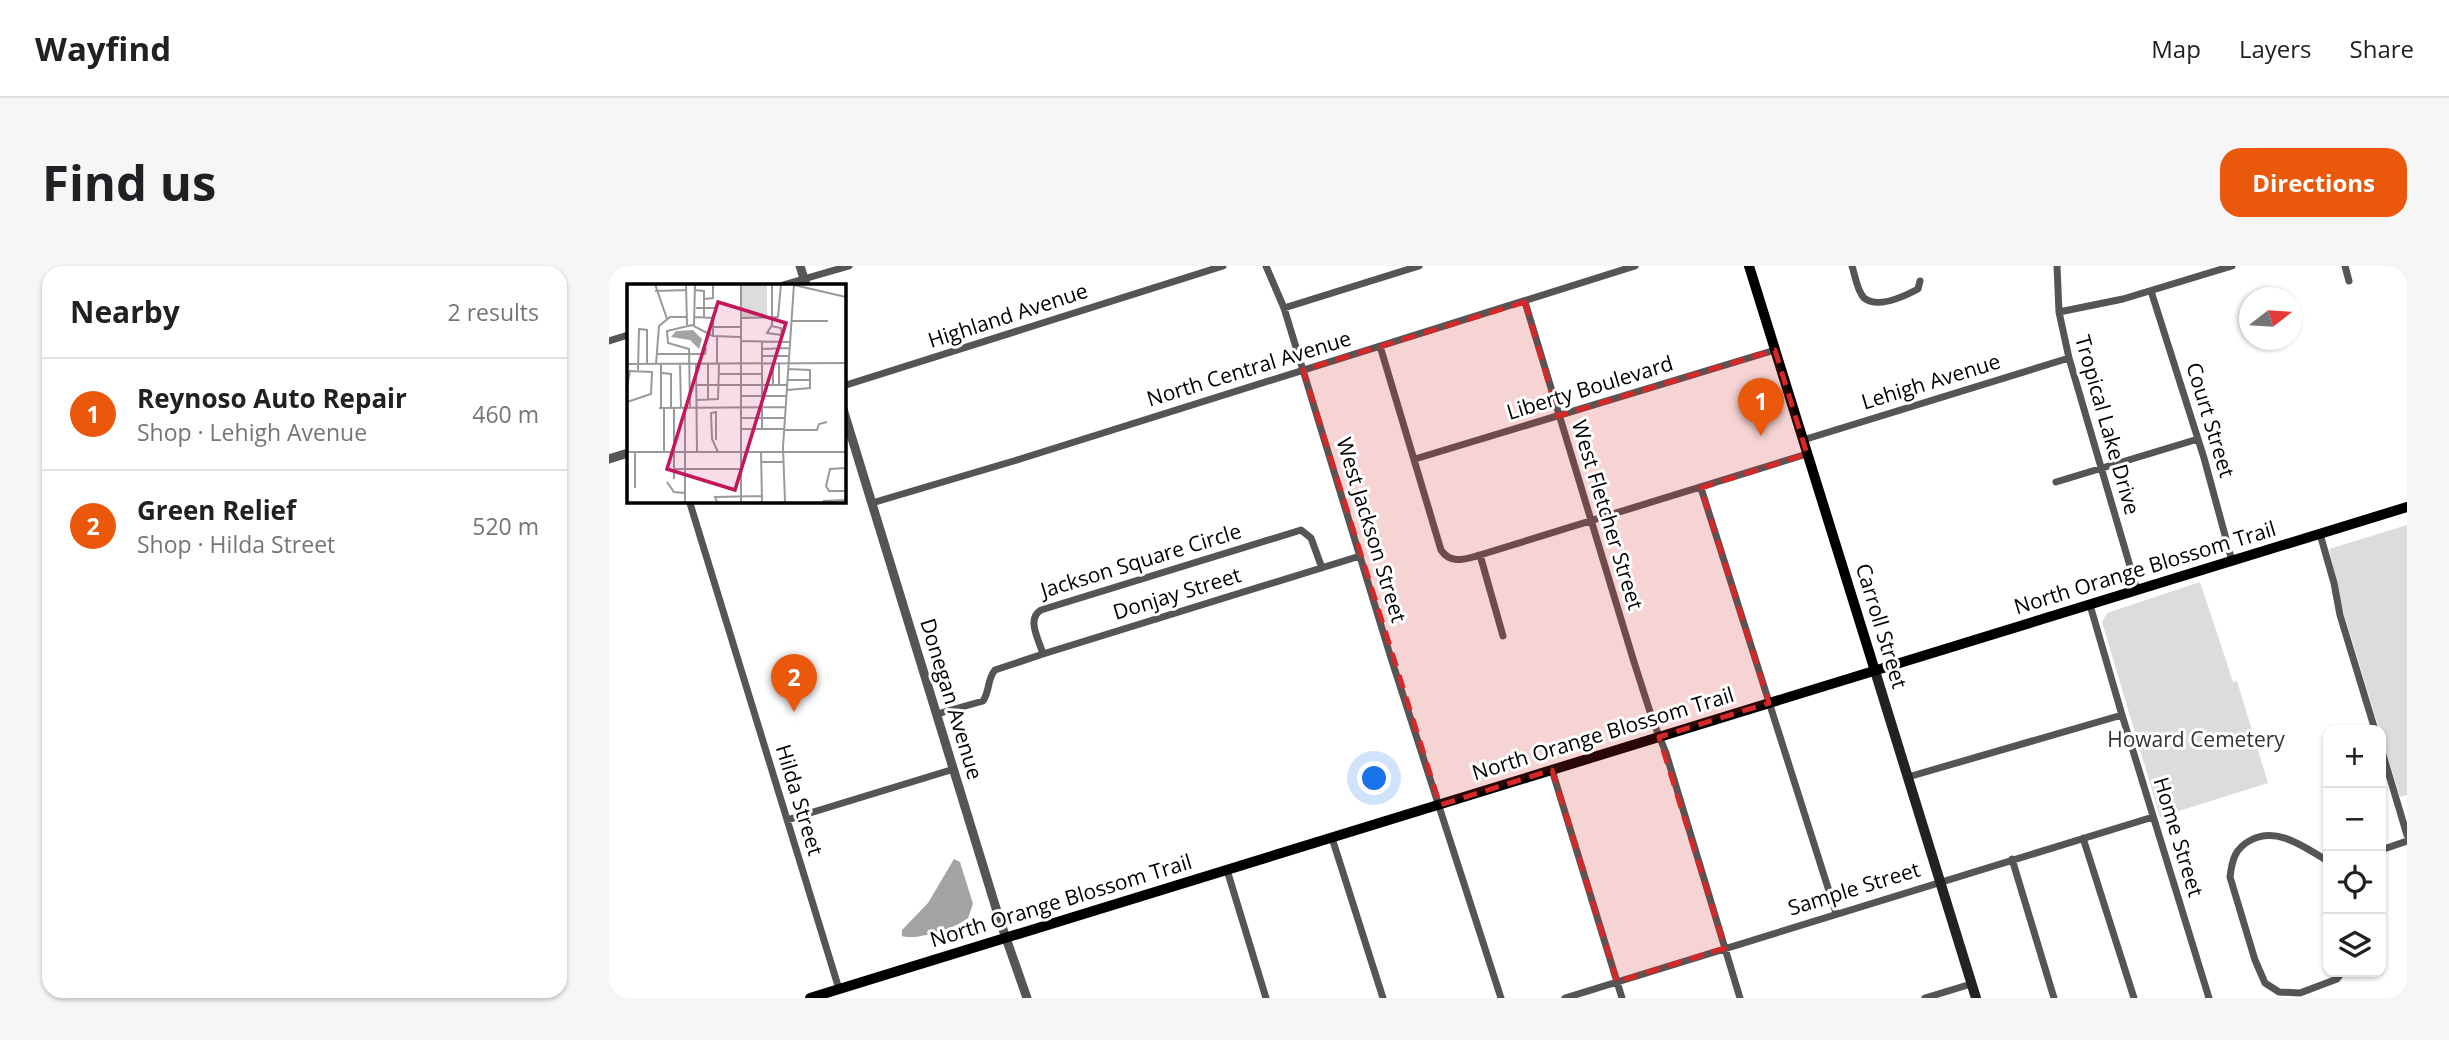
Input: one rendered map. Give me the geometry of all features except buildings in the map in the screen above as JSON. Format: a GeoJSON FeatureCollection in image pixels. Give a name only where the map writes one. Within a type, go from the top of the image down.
{"type":"FeatureCollection","features":[{"type":"Feature","properties":{"kind":"main road","name":"Carroll Street"},"geometry":{"type":"LineString","coordinates":[[1749,266],[1976,998]]}},
{"type":"Feature","properties":{"kind":"main road","name":"North Orange Blossom Trail"},"geometry":{"type":"LineString","coordinates":[[810,998],[2407,507]]}},
{"type":"Feature","properties":{"kind":"street"},"geometry":{"type":"LineString","coordinates":[[800,266],[805,282],[849,266]]}},
{"type":"Feature","properties":{"kind":"street","name":"Highland Avenue"},"geometry":{"type":"LineString","coordinates":[[845,385],[1223,266]]}},
{"type":"Feature","properties":{"kind":"street","name":"West Jackson Street"},"geometry":{"type":"LineString","coordinates":[[1266,266],[1284,308],[1501,998]]}},
{"type":"Feature","properties":{"kind":"street"},"geometry":{"type":"LineString","coordinates":[[1284,308],[1419,266]]}},
{"type":"Feature","properties":{"kind":"street","name":"North Central Avenue"},"geometry":{"type":"LineString","coordinates":[[872,503],[1635,266]]}},
{"type":"Feature","properties":{"kind":"street"},"geometry":{"type":"LineString","coordinates":[[1852,266],[1861,294],[1873,301],[1882,302],[1912,292],[1918,289],[1920,281]]}},
{"type":"Feature","properties":{"kind":"street","name":"Tropical Lake Drive"},"geometry":{"type":"LineString","coordinates":[[2057,266],[2059,312],[2069,358],[2099,468],[2137,590]]}},
{"type":"Feature","properties":{"kind":"street"},"geometry":{"type":"LineString","coordinates":[[2059,312],[2151,291],[2232,266]]}},
{"type":"Feature","properties":{"kind":"street"},"geometry":{"type":"LineString","coordinates":[[2345,266],[2349,281]]}},
{"type":"Feature","properties":{"kind":"street","name":"Court Street"},"geometry":{"type":"LineString","coordinates":[[2151,291],[2198,439],[2232,561]]}},
{"type":"Feature","properties":{"kind":"street","name":"West Fletcher Street"},"geometry":{"type":"LineString","coordinates":[[1525,302],[1558,416],[1666,753],[1740,998]]}},
{"type":"Feature","properties":{"kind":"street"},"geometry":{"type":"LineString","coordinates":[[609,341],[627,335]]}},
{"type":"Feature","properties":{"kind":"street"},"geometry":{"type":"LineString","coordinates":[[1380,346],[1441,550],[1451,559],[1459,561],[1480,555],[1807,454]]}},
{"type":"Feature","properties":{"kind":"street","name":"Liberty Boulevard"},"geometry":{"type":"LineString","coordinates":[[1415,459],[1775,349]]}},
{"type":"Feature","properties":{"kind":"street","name":"Lehigh Avenue"},"geometry":{"type":"LineString","coordinates":[[1803,440],[2069,358]]}},
{"type":"Feature","properties":{"kind":"street","name":"Donegan Avenue"},"geometry":{"type":"LineString","coordinates":[[845,415],[1027,998]]}},
{"type":"Feature","properties":{"kind":"street"},"geometry":{"type":"LineString","coordinates":[[2056,482],[2198,439]]}},
{"type":"Feature","properties":{"kind":"street"},"geometry":{"type":"LineString","coordinates":[[609,459],[627,453]]}},
{"type":"Feature","properties":{"kind":"street"},"geometry":{"type":"LineString","coordinates":[[1701,488],[1836,913]]}},
{"type":"Feature","properties":{"kind":"street","name":"Hilda Street"},"geometry":{"type":"LineString","coordinates":[[690,502],[838,989]]}},
{"type":"Feature","properties":{"kind":"street","name":"Jackson Square Circle"},"geometry":{"type":"LineString","coordinates":[[1043,654],[1033,620],[1041,610],[1238,549],[1301,530],[1311,538],[1322,568]]}},
{"type":"Feature","properties":{"kind":"street"},"geometry":{"type":"LineString","coordinates":[[2320,534],[2340,615],[2373,725]]}},
{"type":"Feature","properties":{"kind":"street"},"geometry":{"type":"LineString","coordinates":[[1480,555],[1503,636]]}},
{"type":"Feature","properties":{"kind":"street","name":"Donjay Street"},"geometry":{"type":"LineString","coordinates":[[1043,654],[1360,556]]}},
{"type":"Feature","properties":{"kind":"street","name":"Home Street"},"geometry":{"type":"LineString","coordinates":[[2090,605],[2209,998]]}},
{"type":"Feature","properties":{"kind":"street"},"geometry":{"type":"LineString","coordinates":[[937,714],[983,701],[991,674],[995,670],[1043,654]]}},
{"type":"Feature","properties":{"kind":"street"},"geometry":{"type":"LineString","coordinates":[[1908,777],[2122,715]]}},
{"type":"Feature","properties":{"kind":"street"},"geometry":{"type":"LineString","coordinates":[[2386,765],[2407,835]]}},
{"type":"Feature","properties":{"kind":"street"},"geometry":{"type":"LineString","coordinates":[[787,820],[954,769]]}},
{"type":"Feature","properties":{"kind":"street"},"geometry":{"type":"LineString","coordinates":[[1552,771],[1622,998]]}},
{"type":"Feature","properties":{"kind":"street","name":"Sample Street"},"geometry":{"type":"LineString","coordinates":[[1565,998],[2154,817]]}},
{"type":"Feature","properties":{"kind":"street"},"geometry":{"type":"LineString","coordinates":[[2323,858],[2287,838],[2269,834],[2259,836],[2239,848],[2231,864],[2231,877],[2255,961],[2265,983],[2279,992],[2300,993],[2338,977]]}},
{"type":"Feature","properties":{"kind":"street"},"geometry":{"type":"LineString","coordinates":[[1332,838],[1383,998]]}},
{"type":"Feature","properties":{"kind":"street"},"geometry":{"type":"LineString","coordinates":[[2083,838],[2134,998]]}},
{"type":"Feature","properties":{"kind":"street"},"geometry":{"type":"LineString","coordinates":[[2386,847],[2407,841]]}},
{"type":"Feature","properties":{"kind":"street"},"geometry":{"type":"LineString","coordinates":[[2012,859],[2054,998]]}},
{"type":"Feature","properties":{"kind":"street"},"geometry":{"type":"LineString","coordinates":[[1227,870],[1266,998]]}},
{"type":"Feature","properties":{"kind":"street"},"geometry":{"type":"LineString","coordinates":[[1925,998],[1971,984]]}},
{"type":"Feature","properties":{"kind":"highlighted area"},"geometry":{"type":"Polygon","coordinates":[[[1525,302],[1558,416],[1775,350],[1807,454],[1701,488],[1769,703],[1659,737],[1725,948],[1617,982],[1552,770],[1440,805],[1303,370],[1525,302]]]}},
{"type":"Feature","properties":{"kind":"green space"},"geometry":{"type":"Polygon","coordinates":[[[2407,525],[2407,795],[2400,797],[2386,751],[2386,725],[2378,725],[2344,614],[2329,549],[2407,525]]]}},
{"type":"Feature","properties":{"kind":"green space","name":"Howard Cemetery"},"geometry":{"type":"Polygon","coordinates":[[[2200,582],[2233,682],[2237,681],[2268,783],[2160,817],[2102,622],[2107,613],[2200,582]]]}},
{"type":"Feature","properties":{"kind":"shaded area"},"geometry":{"type":"Polygon","coordinates":[[[954,859],[960,862],[973,904],[968,918],[936,933],[917,937],[902,936],[902,930],[928,903],[954,859]]]}},
{"type":"Feature","properties":{"kind":"place","name":"Reynoso Auto Repair"},"geometry":{"type":"Point","coordinates":[1761,436]}},
{"type":"Feature","properties":{"kind":"place","name":"Green Relief"},"geometry":{"type":"Point","coordinates":[794,712]}}]}
